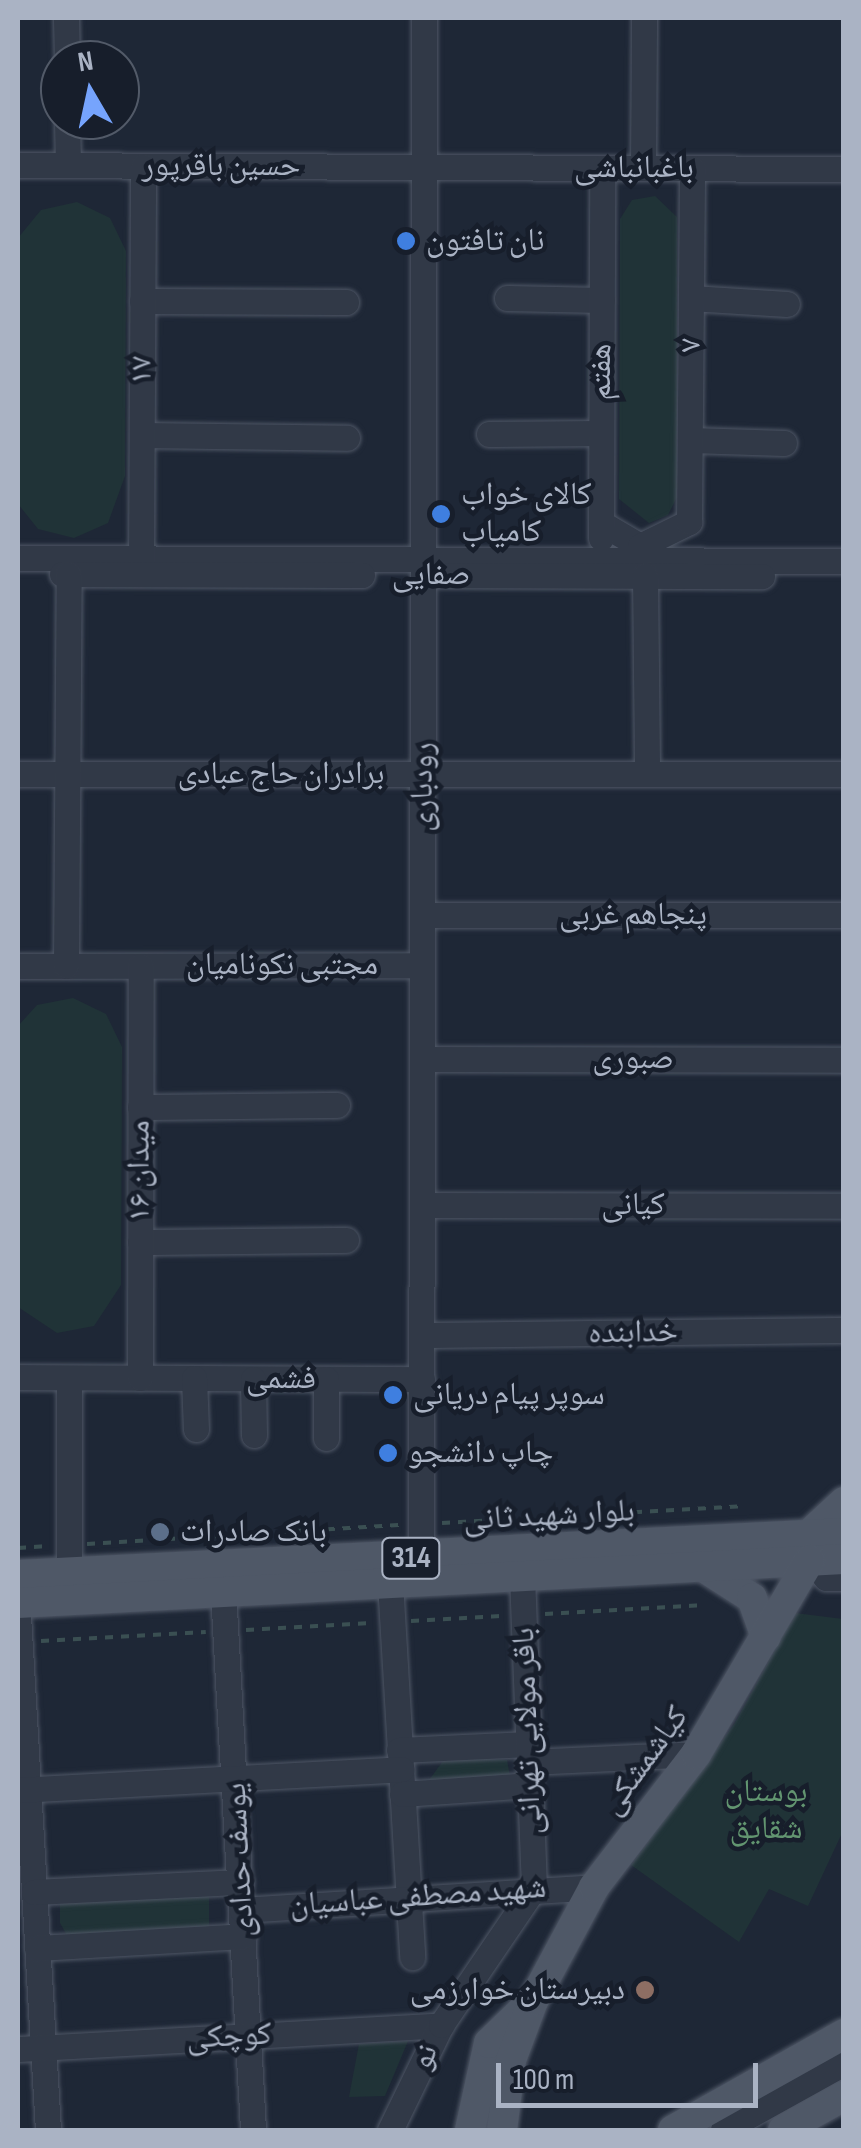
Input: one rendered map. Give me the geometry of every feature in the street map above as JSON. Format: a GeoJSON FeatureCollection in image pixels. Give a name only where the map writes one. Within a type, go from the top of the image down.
{"type":"FeatureCollection","features":[{"type":"Feature","properties":{"kind":"main road","name":"کیاشمشکی"},"geometry":{"type":"LineString","coordinates":[[502,2130],[511,2060],[533,2001],[594,1886],[696,1754],[766,1637],[808,1549],[844,1502]]}},
{"type":"Feature","properties":{"kind":"main road","name":"بلوار شهید ثانی"},"geometry":{"type":"LineString","coordinates":[[18,1575],[69,1558],[223,1590],[702,1566],[808,1549],[844,1532]]}},
{"type":"Feature","properties":{"kind":"main road","name":"بلوار شهید ثانی"},"geometry":{"type":"LineString","coordinates":[[18,1603],[174,1580],[421,1558],[808,1549],[844,1559]]}},
{"type":"Feature","properties":{"kind":"main road"},"geometry":{"type":"LineString","coordinates":[[702,1566],[752,1598],[766,1637]]}},
{"type":"Feature","properties":{"kind":"main road","name":"کیاشمشکی"},"geometry":{"type":"LineString","coordinates":[[470,2130],[490,2044],[533,2001]]}},
{"type":"Feature","properties":{"kind":"main road"},"geometry":{"type":"LineString","coordinates":[[673,2130],[844,2034]]}},
{"type":"Feature","properties":{"kind":"main road"},"geometry":{"type":"LineString","coordinates":[[783,2130],[844,2096]]}},
{"type":"Feature","properties":{"kind":"street","name":"رودباری"},"geometry":{"type":"LineString","coordinates":[[421,1558],[424,18]]}},
{"type":"Feature","properties":{"kind":"street"},"geometry":{"type":"LineString","coordinates":[[644,18],[644,168]]}},
{"type":"Feature","properties":{"kind":"street"},"geometry":{"type":"LineString","coordinates":[[67,140],[68,166]]}},
{"type":"Feature","properties":{"kind":"street","name":"حسین باقرپور"},"geometry":{"type":"LineString","coordinates":[[18,165],[424,168]]}},
{"type":"Feature","properties":{"kind":"street","name":"۱۷"},"geometry":{"type":"LineString","coordinates":[[141,565],[142,166]]}},
{"type":"Feature","properties":{"kind":"street","name":"باغبانباشی"},"geometry":{"type":"LineString","coordinates":[[424,168],[844,168]]}},
{"type":"Feature","properties":{"kind":"street","name":"هفتم"},"geometry":{"type":"LineString","coordinates":[[601,566],[602,168]]}},
{"type":"Feature","properties":{"kind":"street","name":"۷"},"geometry":{"type":"LineString","coordinates":[[690,567],[692,168]]}},
{"type":"Feature","properties":{"kind":"street"},"geometry":{"type":"LineString","coordinates":[[506,298],[602,300]]}},
{"type":"Feature","properties":{"kind":"street"},"geometry":{"type":"LineString","coordinates":[[691,298],[788,304]]}},
{"type":"Feature","properties":{"kind":"street"},"geometry":{"type":"LineString","coordinates":[[142,301],[346,302]]}},
{"type":"Feature","properties":{"kind":"street"},"geometry":{"type":"LineString","coordinates":[[489,434],[601,433]]}},
{"type":"Feature","properties":{"kind":"street"},"geometry":{"type":"LineString","coordinates":[[142,435],[347,438]]}},
{"type":"Feature","properties":{"kind":"street"},"geometry":{"type":"LineString","coordinates":[[690,440],[784,443]]}},
{"type":"Feature","properties":{"kind":"street"},"geometry":{"type":"LineString","coordinates":[[601,523],[640,546],[689,522]]}},
{"type":"Feature","properties":{"kind":"street"},"geometry":{"type":"LineString","coordinates":[[18,558],[141,565]]}},
{"type":"Feature","properties":{"kind":"street"},"geometry":{"type":"LineString","coordinates":[[601,566],[844,561]]}},
{"type":"Feature","properties":{"kind":"street","name":"صفایی"},"geometry":{"type":"LineString","coordinates":[[18,574],[69,574],[141,565],[601,566],[645,576],[690,567],[844,576]]}},
{"type":"Feature","properties":{"kind":"street"},"geometry":{"type":"LineString","coordinates":[[66,966],[69,574]]}},
{"type":"Feature","properties":{"kind":"street"},"geometry":{"type":"LineString","coordinates":[[645,576],[648,774]]}},
{"type":"Feature","properties":{"kind":"street","name":"برادران حاج عبادی"},"geometry":{"type":"LineString","coordinates":[[18,774],[844,774]]}},
{"type":"Feature","properties":{"kind":"street","name":"پنجاهم غربی"},"geometry":{"type":"LineString","coordinates":[[422,915],[844,914]]}},
{"type":"Feature","properties":{"kind":"street","name":"مجتبی نکونامیان"},"geometry":{"type":"LineString","coordinates":[[141,966],[422,965]]}},
{"type":"Feature","properties":{"kind":"street"},"geometry":{"type":"LineString","coordinates":[[18,966],[141,966]]}},
{"type":"Feature","properties":{"kind":"street","name":"میدان ۱۶"},"geometry":{"type":"LineString","coordinates":[[140,1378],[141,966]]}},
{"type":"Feature","properties":{"kind":"street","name":"صبوری"},"geometry":{"type":"LineString","coordinates":[[422,1059],[844,1060]]}},
{"type":"Feature","properties":{"kind":"street"},"geometry":{"type":"LineString","coordinates":[[140,1107],[337,1105]]}},
{"type":"Feature","properties":{"kind":"street","name":"کیانی"},"geometry":{"type":"LineString","coordinates":[[422,1205],[844,1206]]}},
{"type":"Feature","properties":{"kind":"street"},"geometry":{"type":"LineString","coordinates":[[140,1242],[346,1240]]}},
{"type":"Feature","properties":{"kind":"street","name":"خدابنده"},"geometry":{"type":"LineString","coordinates":[[422,1335],[844,1330]]}},
{"type":"Feature","properties":{"kind":"street"},"geometry":{"type":"LineString","coordinates":[[18,1377],[140,1378]]}},
{"type":"Feature","properties":{"kind":"street"},"geometry":{"type":"LineString","coordinates":[[68,1378],[69,1558]]}},
{"type":"Feature","properties":{"kind":"street","name":"فشمی"},"geometry":{"type":"LineString","coordinates":[[140,1378],[422,1380]]}},
{"type":"Feature","properties":{"kind":"street"},"geometry":{"type":"LineString","coordinates":[[194,1378],[196,1429]]}},
{"type":"Feature","properties":{"kind":"street"},"geometry":{"type":"LineString","coordinates":[[253,1378],[254,1436]]}},
{"type":"Feature","properties":{"kind":"street"},"geometry":{"type":"LineString","coordinates":[[326,1379],[326,1438]]}},
{"type":"Feature","properties":{"kind":"street"},"geometry":{"type":"LineString","coordinates":[[808,1549],[826,1578],[844,1578]]}},
{"type":"Feature","properties":{"kind":"street","name":"باقر مولایی تهرانی"},"geometry":{"type":"LineString","coordinates":[[522,1575],[534,1888]]}},
{"type":"Feature","properties":{"kind":"street"},"geometry":{"type":"LineString","coordinates":[[390,1582],[412,1957]]}},
{"type":"Feature","properties":{"kind":"street","name":"یوسف حدادی"},"geometry":{"type":"LineString","coordinates":[[223,1590],[253,2130]]}},
{"type":"Feature","properties":{"kind":"street"},"geometry":{"type":"LineString","coordinates":[[18,1614],[22,1790],[34,1892],[26,1920],[37,1948],[30,2048],[48,2130]]}},
{"type":"Feature","properties":{"kind":"street"},"geometry":{"type":"LineString","coordinates":[[22,1790],[696,1754]]}},
{"type":"Feature","properties":{"kind":"street"},"geometry":{"type":"LineString","coordinates":[[401,1771],[529,1764]]}},
{"type":"Feature","properties":{"kind":"street"},"geometry":{"type":"LineString","coordinates":[[34,1892],[241,1882]]}},
{"type":"Feature","properties":{"kind":"street","name":"شهید مصطفی عباسیان"},"geometry":{"type":"LineString","coordinates":[[242,1910],[594,1886]]}},
{"type":"Feature","properties":{"kind":"street","name":"نو"},"geometry":{"type":"LineString","coordinates":[[390,2130],[441,2026],[534,1888]]}},
{"type":"Feature","properties":{"kind":"street"},"geometry":{"type":"LineString","coordinates":[[37,1948],[244,1936]]}},
{"type":"Feature","properties":{"kind":"street","name":"کوچکی"},"geometry":{"type":"LineString","coordinates":[[30,2048],[441,2026]]}},
{"type":"Feature","properties":{"kind":"street"},"geometry":{"type":"LineString","coordinates":[[723,2130],[844,2063]]}},
{"type":"Feature","properties":{"kind":"street"},"geometry":{"type":"LineString","coordinates":[[744,2130],[844,2074]]}},
{"type":"Feature","properties":{"kind":"path"},"geometry":{"type":"LineString","coordinates":[[18,1548],[69,1558],[421,1524],[742,1506]]}},
{"type":"Feature","properties":{"kind":"path"},"geometry":{"type":"LineString","coordinates":[[19,1642],[706,1605]]}},
{"type":"Feature","properties":{"kind":"green space"},"geometry":{"type":"Polygon","coordinates":[[[655,196],[677,217],[677,497],[668,515],[649,523],[619,499],[620,219],[632,200],[655,196]]]}},
{"type":"Feature","properties":{"kind":"green space"},"geometry":{"type":"Polygon","coordinates":[[[77,202],[110,218],[126,251],[125,476],[108,523],[74,538],[38,529],[18,504],[18,238],[41,210],[77,202]]]}},
{"type":"Feature","properties":{"kind":"green space"},"geometry":{"type":"Polygon","coordinates":[[[73,998],[106,1014],[122,1047],[121,1285],[94,1326],[57,1333],[18,1307],[18,1026],[37,1005],[73,998]]]}},
{"type":"Feature","properties":{"kind":"green space","name":"بوستان شقایق"},"geometry":{"type":"Polygon","coordinates":[[[795,1613],[843,1619],[843,1831],[808,1906],[769,1889],[739,1942],[631,1865],[735,1723],[795,1613]]]}},
{"type":"Feature","properties":{"kind":"green space"},"geometry":{"type":"Polygon","coordinates":[[[445,1758],[507,1760],[510,1776],[427,1783],[445,1758]]]}},
{"type":"Feature","properties":{"kind":"green space"},"geometry":{"type":"Polygon","coordinates":[[[209,1896],[209,1927],[68,1937],[60,1923],[60,1902],[209,1896]]]}},
{"type":"Feature","properties":{"kind":"green space"},"geometry":{"type":"Polygon","coordinates":[[[408,2041],[385,2096],[349,2097],[359,2044],[408,2041]]]}},
{"type":"Feature","properties":{"kind":"place","name":"نان تافتون"},"geometry":{"type":"Point","coordinates":[406,241]}},
{"type":"Feature","properties":{"kind":"place","name":"کالای خواب کامیاب"},"geometry":{"type":"Point","coordinates":[441,514]}},
{"type":"Feature","properties":{"kind":"place","name":"سوپر پیام دریانی"},"geometry":{"type":"Point","coordinates":[393,1395]}},
{"type":"Feature","properties":{"kind":"place","name":"چاپ دانشجو"},"geometry":{"type":"Point","coordinates":[388,1453]}},
{"type":"Feature","properties":{"kind":"place","name":"بانک صادرات"},"geometry":{"type":"Point","coordinates":[160,1532]}},
{"type":"Feature","properties":{"kind":"place","name":"دبیرستان خوارزمی"},"geometry":{"type":"Point","coordinates":[645,1990]}}]}
